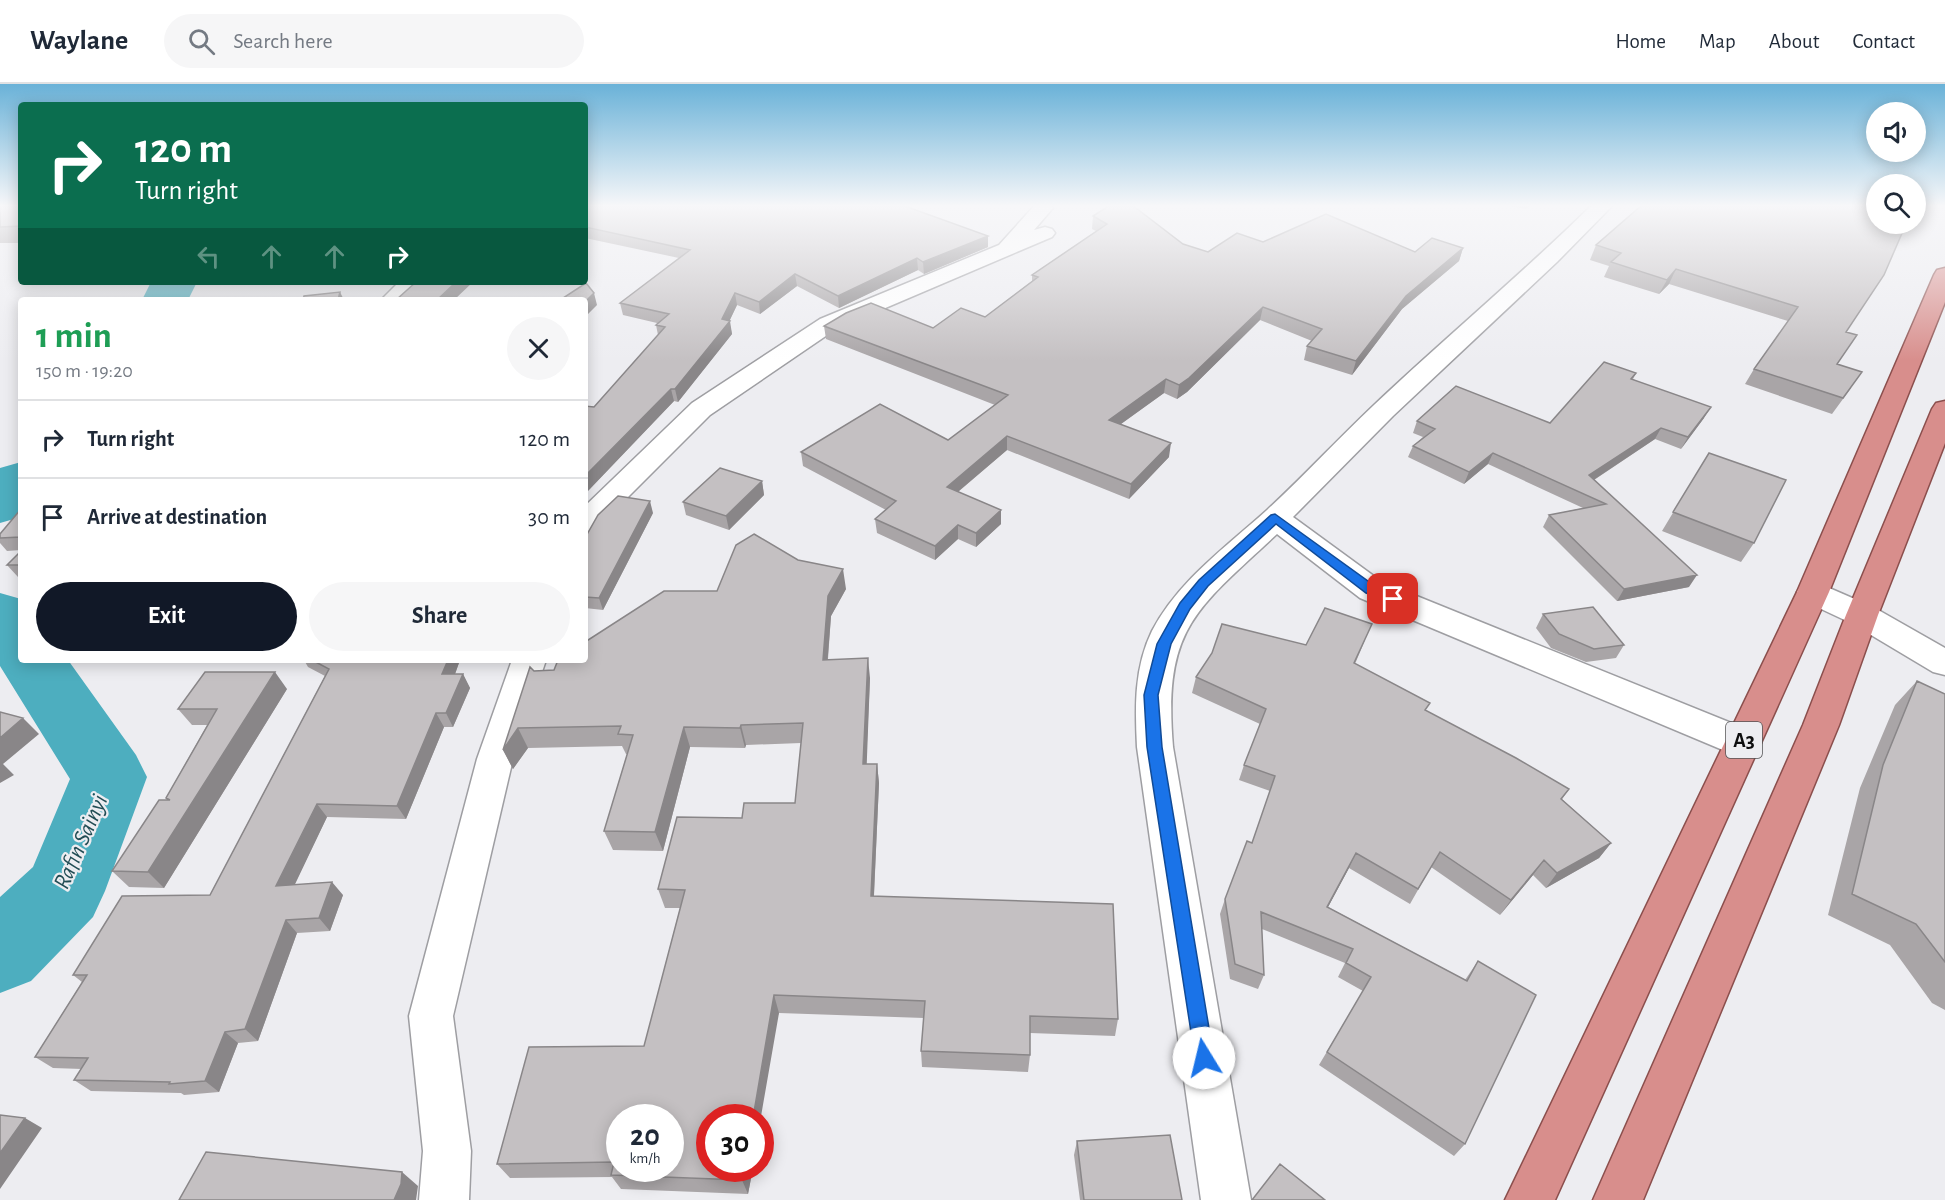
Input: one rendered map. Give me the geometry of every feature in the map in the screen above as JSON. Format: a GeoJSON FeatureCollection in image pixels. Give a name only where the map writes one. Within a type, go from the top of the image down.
{"type":"FeatureCollection","features":[{"type":"Feature","properties":{"kind":"highway","name":"A3"},"geometry":{"type":"LineString","coordinates":[[1530,1200],[1813,592],[1945,275]]}},
{"type":"Feature","properties":{"kind":"highway"},"geometry":{"type":"LineString","coordinates":[[1618,1200],[1821,725],[1862,615],[1945,409]]}},
{"type":"Feature","properties":{"kind":"street"},"geometry":{"type":"LineString","coordinates":[[588,520],[701,409],[828,324],[987,257]]}},
{"type":"Feature","properties":{"kind":"street"},"geometry":{"type":"LineString","coordinates":[[1226,1200],[1155,747],[1151,695],[1160,655],[1169,632],[1184,606],[1203,583],[1275,518],[1383,411],[1551,257]]}},
{"type":"Feature","properties":{"kind":"street"},"geometry":{"type":"LineString","coordinates":[[395,297],[409,285]]}},
{"type":"Feature","properties":{"kind":"street"},"geometry":{"type":"LineString","coordinates":[[1275,518],[1371,590],[1743,744]]}},
{"type":"Feature","properties":{"kind":"street"},"geometry":{"type":"LineString","coordinates":[[1813,592],[1862,615],[1945,663]]}},
{"type":"Feature","properties":{"kind":"street"},"geometry":{"type":"LineString","coordinates":[[444,1200],[447,1150],[431,1016],[495,759],[528,663]]}},
{"type":"Feature","properties":{"kind":"building"},"geometry":{"type":"Polygon","coordinates":[[[681,257],[935,257],[923,262],[917,258],[838,296],[795,274],[759,302],[735,293],[722,319],[730,321],[675,389],[671,389],[588,473],[588,406],[594,407],[665,327],[656,325],[669,314],[620,303],[681,257]]]}},
{"type":"Feature","properties":{"kind":"building"},"geometry":{"type":"Polygon","coordinates":[[[1058,257],[1452,257],[1406,296],[1356,361],[1307,346],[1322,329],[1263,307],[1189,378],[1179,385],[1166,379],[1109,420],[1171,443],[1131,484],[1007,436],[947,487],[1001,510],[976,533],[958,525],[935,546],[875,519],[896,501],[801,452],[880,404],[948,440],[1008,395],[824,326],[846,313],[871,303],[933,328],[961,308],[985,317],[1038,277],[1032,275],[1058,257]]]}},
{"type":"Feature","properties":{"kind":"building"},"geometry":{"type":"Polygon","coordinates":[[[1616,257],[1892,257],[1884,275],[1846,332],[1857,335],[1837,364],[1862,372],[1843,398],[1754,369],[1798,307],[1676,269],[1667,280],[1611,262],[1616,257]]]}},
{"type":"Feature","properties":{"kind":"building"},"geometry":{"type":"Polygon","coordinates":[[[413,285],[453,285],[440,297],[399,297],[413,285]]]}},
{"type":"Feature","properties":{"kind":"building"},"geometry":{"type":"Polygon","coordinates":[[[583,285],[588,285],[594,293],[588,299],[588,297],[565,297],[583,285]]]}},
{"type":"Feature","properties":{"kind":"building"},"geometry":{"type":"Polygon","coordinates":[[[340,292],[339,297],[304,296],[340,292]]]}},
{"type":"Feature","properties":{"kind":"building"},"geometry":{"type":"Polygon","coordinates":[[[1604,362],[1636,373],[1631,379],[1711,407],[1688,437],[1661,428],[1589,475],[1697,575],[1624,589],[1549,515],[1606,504],[1493,453],[1469,472],[1413,446],[1435,429],[1417,421],[1456,386],[1550,423],[1604,362]]]}},
{"type":"Feature","properties":{"kind":"building"},"geometry":{"type":"Polygon","coordinates":[[[1709,453],[1786,480],[1754,543],[1673,512],[1709,453]]]}},
{"type":"Feature","properties":{"kind":"building"},"geometry":{"type":"Polygon","coordinates":[[[720,468],[762,481],[726,516],[683,502],[720,468]]]}},
{"type":"Feature","properties":{"kind":"building"},"geometry":{"type":"Polygon","coordinates":[[[618,496],[650,501],[599,598],[588,597],[588,533],[598,515],[618,496]]]}},
{"type":"Feature","properties":{"kind":"building"},"geometry":{"type":"Polygon","coordinates":[[[18,513],[18,537],[0,538],[0,534],[18,513]]]}},
{"type":"Feature","properties":{"kind":"building"},"geometry":{"type":"Polygon","coordinates":[[[754,534],[798,560],[843,569],[828,596],[823,660],[868,658],[863,764],[877,764],[871,896],[1113,904],[1118,1019],[1030,1016],[1030,1055],[921,1051],[925,1001],[774,995],[755,1104],[696,1104],[696,1178],[684,1178],[684,1104],[606,1104],[606,1162],[497,1164],[529,1047],[644,1046],[685,890],[658,889],[677,817],[742,818],[744,803],[795,803],[803,723],[741,725],[740,728],[684,727],[655,832],[604,831],[633,735],[618,734],[621,726],[518,728],[503,750],[530,667],[534,671],[554,670],[557,663],[588,663],[588,640],[664,591],[717,591],[736,545],[754,534]]]}},
{"type":"Feature","properties":{"kind":"building"},"geometry":{"type":"Polygon","coordinates":[[[18,554],[18,565],[7,565],[18,554]]]}},
{"type":"Feature","properties":{"kind":"building"},"geometry":{"type":"Polygon","coordinates":[[[1593,607],[1624,645],[1594,649],[1559,634],[1543,614],[1593,607]]]}},
{"type":"Feature","properties":{"kind":"building"},"geometry":{"type":"Polygon","coordinates":[[[1325,608],[1372,624],[1354,663],[1430,703],[1425,710],[1569,789],[1561,799],[1611,843],[1557,873],[1544,860],[1511,900],[1440,852],[1418,889],[1356,853],[1327,907],[1467,981],[1478,961],[1536,995],[1465,1144],[1327,1052],[1371,977],[1346,963],[1353,949],[1261,912],[1264,975],[1235,964],[1225,899],[1247,841],[1252,843],[1275,776],[1244,765],[1266,709],[1196,677],[1212,653],[1222,624],[1306,645],[1325,608]]]}},
{"type":"Feature","properties":{"kind":"building"},"geometry":{"type":"Polygon","coordinates":[[[318,663],[447,663],[442,674],[463,674],[446,713],[436,713],[397,806],[317,804],[276,886],[332,882],[319,918],[286,920],[245,1029],[225,1032],[205,1081],[169,1084],[170,1082],[74,1080],[88,1058],[35,1057],[87,975],[73,975],[122,896],[210,895],[329,669],[318,663]]]}},
{"type":"Feature","properties":{"kind":"building"},"geometry":{"type":"Polygon","coordinates":[[[205,672],[275,672],[148,872],[112,871],[159,800],[170,800],[166,798],[217,709],[178,709],[205,672]]]}},
{"type":"Feature","properties":{"kind":"building"},"geometry":{"type":"Polygon","coordinates":[[[1917,681],[1945,694],[1945,962],[1916,924],[1852,894],[1883,765],[1917,681]]]}},
{"type":"Feature","properties":{"kind":"building"},"geometry":{"type":"Polygon","coordinates":[[[0,712],[23,718],[0,738],[0,712]]]}},
{"type":"Feature","properties":{"kind":"building"},"geometry":{"type":"Polygon","coordinates":[[[0,1115],[25,1118],[0,1153],[0,1115]]]}},
{"type":"Feature","properties":{"kind":"building"},"geometry":{"type":"Polygon","coordinates":[[[1170,1135],[1182,1200],[1084,1200],[1077,1141],[1170,1135]]]}},
{"type":"Feature","properties":{"kind":"building"},"geometry":{"type":"Polygon","coordinates":[[[206,1152],[402,1172],[401,1184],[394,1200],[179,1200],[206,1152]]]}},
{"type":"Feature","properties":{"kind":"building"},"geometry":{"type":"Polygon","coordinates":[[[1280,1164],[1325,1200],[1252,1200],[1280,1164]]]}},
{"type":"Feature","properties":{"kind":"waterway","name":"Rafin Sainyi"},"geometry":{"type":"LineString","coordinates":[[166,297],[172,285]]}},
{"type":"Feature","properties":{"kind":"waterway","name":"Rafin Sainyi"},"geometry":{"type":"LineString","coordinates":[[0,504],[18,483]]}},
{"type":"Feature","properties":{"kind":"waterway","name":"Rafin Sainyi"},"geometry":{"type":"LineString","coordinates":[[0,616],[8,632],[18,644]]}},
{"type":"Feature","properties":{"kind":"waterway","name":"Rafin Sainyi"},"geometry":{"type":"LineString","coordinates":[[0,953],[64,891],[109,777],[33,663]]}},
{"type":"Feature","properties":{"kind":"route"},"geometry":{"type":"LineString","coordinates":[[1204,1058],[1155,747],[1151,695],[1164,644],[1184,606],[1203,583],[1275,518],[1371,590],[1393,599]]}}]}
